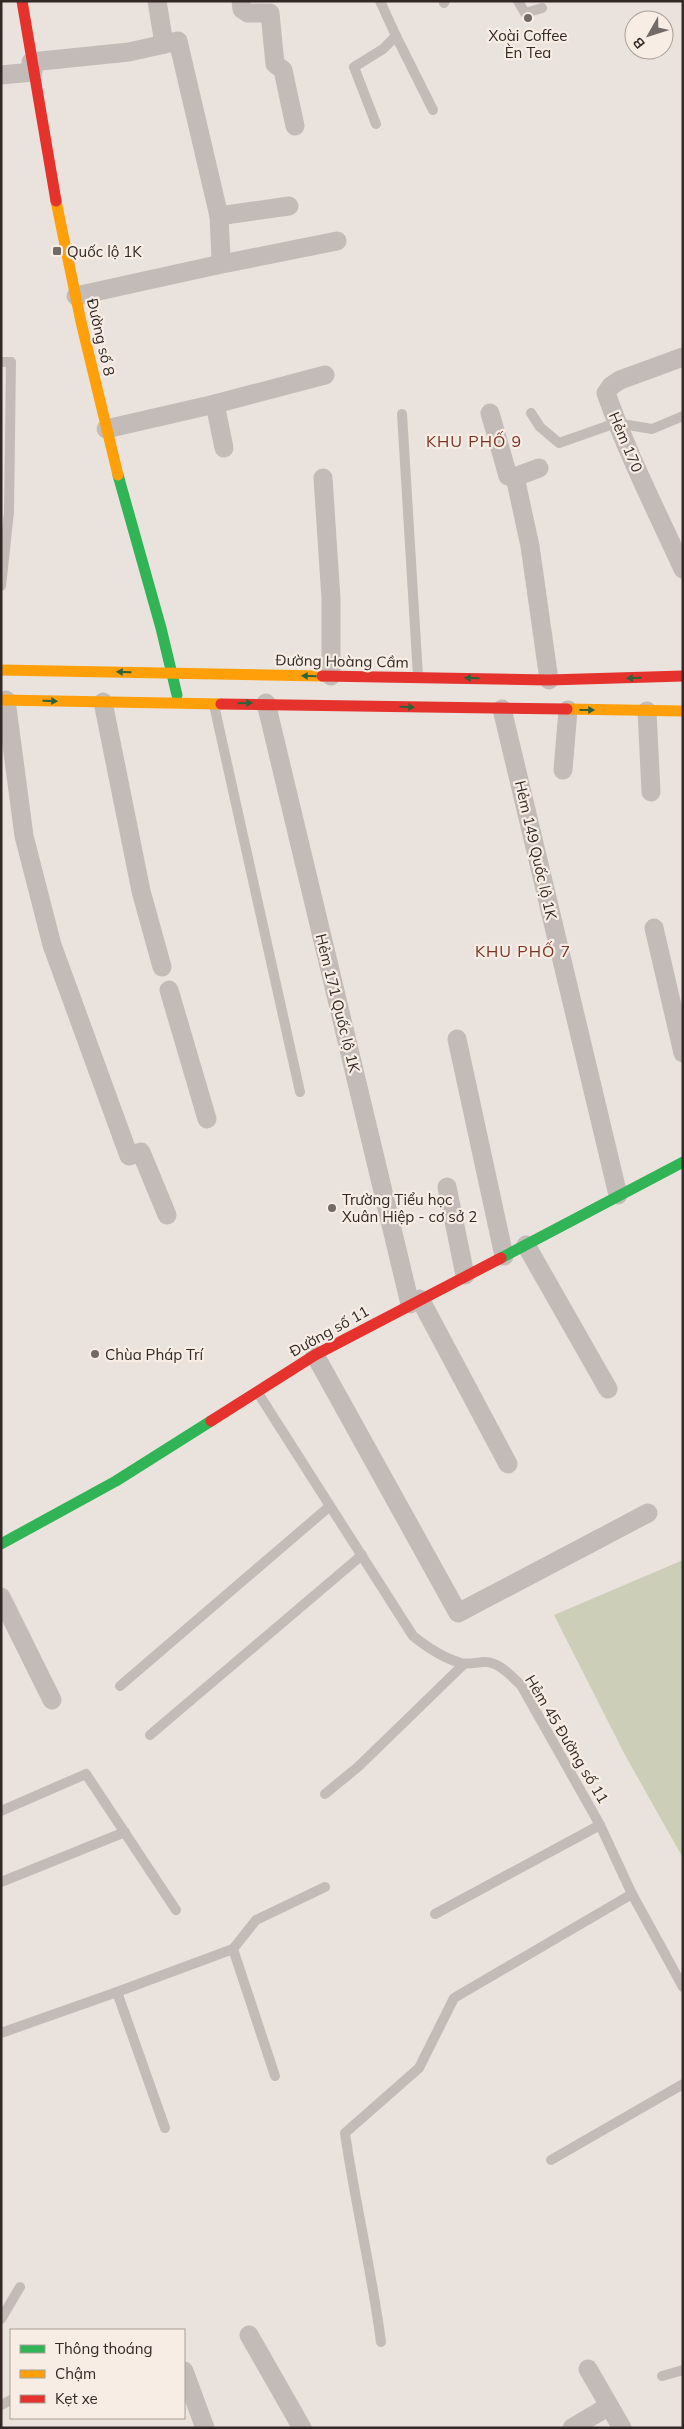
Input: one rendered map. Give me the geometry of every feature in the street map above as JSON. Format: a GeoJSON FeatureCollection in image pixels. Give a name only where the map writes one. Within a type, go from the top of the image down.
{"type":"FeatureCollection","features":[{"type":"Feature","properties":{"kind":"main road","name":"Đường số 8"},"geometry":{"type":"LineString","coordinates":[[22,1],[32,67],[76,296],[106,429],[179,702]]}},
{"type":"Feature","properties":{"kind":"main road","name":"Đường Hoàng Cầm"},"geometry":{"type":"LineString","coordinates":[[1,670],[549,680],[683,676]]}},
{"type":"Feature","properties":{"kind":"main road"},"geometry":{"type":"LineString","coordinates":[[4,700],[683,711]]}},
{"type":"Feature","properties":{"kind":"main road","name":"Đường số 11"},"geometry":{"type":"LineString","coordinates":[[1,1544],[116,1481],[316,1355],[415,1301],[683,1162]]}},
{"type":"Feature","properties":{"kind":"street"},"geometry":{"type":"LineString","coordinates":[[157,1],[171,43],[219,216],[221,258],[218,264]]}},
{"type":"Feature","properties":{"kind":"street"},"geometry":{"type":"LineString","coordinates":[[241,1],[242,9],[248,14],[270,12],[274,64],[283,70],[295,126]]}},
{"type":"Feature","properties":{"kind":"street"},"geometry":{"type":"LineString","coordinates":[[1,75],[32,67],[129,52],[171,43]]}},
{"type":"Feature","properties":{"kind":"street"},"geometry":{"type":"LineString","coordinates":[[219,216],[289,206]]}},
{"type":"Feature","properties":{"kind":"street"},"geometry":{"type":"LineString","coordinates":[[76,296],[218,264],[337,241]]}},
{"type":"Feature","properties":{"kind":"street","name":"Hẻm 170"},"geometry":{"type":"LineString","coordinates":[[683,357],[610,386],[606,393],[629,456],[645,484],[683,569]]}},
{"type":"Feature","properties":{"kind":"street"},"geometry":{"type":"LineString","coordinates":[[106,429],[215,404],[326,375]]}},
{"type":"Feature","properties":{"kind":"street"},"geometry":{"type":"LineString","coordinates":[[215,404],[224,448]]}},
{"type":"Feature","properties":{"kind":"street"},"geometry":{"type":"LineString","coordinates":[[490,413],[508,476],[515,477],[539,468]]}},
{"type":"Feature","properties":{"kind":"street"},"geometry":{"type":"LineString","coordinates":[[515,477],[530,546],[549,680]]}},
{"type":"Feature","properties":{"kind":"street"},"geometry":{"type":"LineString","coordinates":[[323,478],[331,599],[331,676]]}},
{"type":"Feature","properties":{"kind":"street"},"geometry":{"type":"LineString","coordinates":[[4,700],[24,836],[52,945],[129,1156],[141,1152],[167,1215]]}},
{"type":"Feature","properties":{"kind":"street"},"geometry":{"type":"LineString","coordinates":[[103,702],[141,892],[162,967]]}},
{"type":"Feature","properties":{"kind":"street","name":"Hẻm 171 Quốc lộ 1K"},"geometry":{"type":"LineString","coordinates":[[266,703],[415,1301],[508,1464]]}},
{"type":"Feature","properties":{"kind":"street","name":"Hẻm 149 Quốc lộ 1K"},"geometry":{"type":"LineString","coordinates":[[502,709],[618,1195]]}},
{"type":"Feature","properties":{"kind":"street"},"geometry":{"type":"LineString","coordinates":[[563,770],[568,710]]}},
{"type":"Feature","properties":{"kind":"street"},"geometry":{"type":"LineString","coordinates":[[647,711],[651,792]]}},
{"type":"Feature","properties":{"kind":"street"},"geometry":{"type":"LineString","coordinates":[[654,928],[683,1053]]}},
{"type":"Feature","properties":{"kind":"street"},"geometry":{"type":"LineString","coordinates":[[169,990],[207,1119]]}},
{"type":"Feature","properties":{"kind":"street"},"geometry":{"type":"LineString","coordinates":[[458,1039],[504,1256]]}},
{"type":"Feature","properties":{"kind":"street"},"geometry":{"type":"LineString","coordinates":[[447,1187],[465,1275]]}},
{"type":"Feature","properties":{"kind":"street"},"geometry":{"type":"LineString","coordinates":[[526,1245],[608,1389]]}},
{"type":"Feature","properties":{"kind":"street"},"geometry":{"type":"LineString","coordinates":[[316,1355],[458,1613],[648,1513]]}},
{"type":"Feature","properties":{"kind":"street"},"geometry":{"type":"LineString","coordinates":[[1,1597],[52,1700]]}},
{"type":"Feature","properties":{"kind":"street"},"geometry":{"type":"LineString","coordinates":[[249,2335],[302,2428]]}},
{"type":"Feature","properties":{"kind":"street"},"geometry":{"type":"LineString","coordinates":[[588,2369],[622,2428]]}},
{"type":"Feature","properties":{"kind":"street"},"geometry":{"type":"LineString","coordinates":[[185,2374],[205,2428]]}},
{"type":"Feature","properties":{"kind":"street"},"geometry":{"type":"LineString","coordinates":[[572,2428],[609,2406]]}},
{"type":"Feature","properties":{"kind":"lane"},"geometry":{"type":"LineString","coordinates":[[380,1],[433,110]]}},
{"type":"Feature","properties":{"kind":"lane"},"geometry":{"type":"LineString","coordinates":[[518,1],[525,13],[542,8]]}},
{"type":"Feature","properties":{"kind":"lane"},"geometry":{"type":"LineString","coordinates":[[376,124],[354,67],[383,49],[396,36]]}},
{"type":"Feature","properties":{"kind":"lane"},"geometry":{"type":"LineString","coordinates":[[1,362],[11,362],[9,512],[1,586]]}},
{"type":"Feature","properties":{"kind":"lane"},"geometry":{"type":"LineString","coordinates":[[532,413],[540,427],[559,443],[616,423],[652,429],[683,416]]}},
{"type":"Feature","properties":{"kind":"lane"},"geometry":{"type":"LineString","coordinates":[[402,414],[418,677]]}},
{"type":"Feature","properties":{"kind":"lane"},"geometry":{"type":"LineString","coordinates":[[214,704],[300,1092]]}},
{"type":"Feature","properties":{"kind":"lane","name":"Hẻm 45 Đường số 11"},"geometry":{"type":"LineString","coordinates":[[257,1392],[413,1636],[428,1648],[464,1664],[488,1662],[504,1669],[521,1685],[600,1825],[632,1894],[683,1987]]}},
{"type":"Feature","properties":{"kind":"lane"},"geometry":{"type":"LineString","coordinates":[[120,1686],[330,1506]]}},
{"type":"Feature","properties":{"kind":"lane"},"geometry":{"type":"LineString","coordinates":[[150,1735],[362,1555]]}},
{"type":"Feature","properties":{"kind":"lane"},"geometry":{"type":"LineString","coordinates":[[325,1794],[359,1766],[464,1664]]}},
{"type":"Feature","properties":{"kind":"lane"},"geometry":{"type":"LineString","coordinates":[[1,1811],[86,1774],[176,1910]]}},
{"type":"Feature","properties":{"kind":"lane"},"geometry":{"type":"LineString","coordinates":[[435,1914],[600,1825]]}},
{"type":"Feature","properties":{"kind":"lane"},"geometry":{"type":"LineString","coordinates":[[1,1882],[125,1832]]}},
{"type":"Feature","properties":{"kind":"lane"},"geometry":{"type":"LineString","coordinates":[[1,2033],[233,1949],[256,1920],[325,1887]]}},
{"type":"Feature","properties":{"kind":"lane"},"geometry":{"type":"LineString","coordinates":[[381,2342],[374,2288],[354,2191],[345,2133],[419,2068],[454,1998],[632,1894]]}},
{"type":"Feature","properties":{"kind":"lane"},"geometry":{"type":"LineString","coordinates":[[233,1949],[275,2076]]}},
{"type":"Feature","properties":{"kind":"lane"},"geometry":{"type":"LineString","coordinates":[[117,1992],[165,2128]]}},
{"type":"Feature","properties":{"kind":"lane"},"geometry":{"type":"LineString","coordinates":[[551,2160],[683,2084]]}},
{"type":"Feature","properties":{"kind":"lane"},"geometry":{"type":"LineString","coordinates":[[1,2319],[20,2287]]}},
{"type":"Feature","properties":{"kind":"lane"},"geometry":{"type":"LineString","coordinates":[[662,2376],[683,2370]]}},
{"type":"Feature","properties":{"kind":"green space"},"geometry":{"type":"Polygon","coordinates":[[[683,1560],[683,1858],[625,1755],[554,1615],[683,1560]]]}},
{"type":"Feature","properties":{"kind":"traffic: fast"},"geometry":{"type":"LineString","coordinates":[[118,475],[161,628],[177,695]]}},
{"type":"Feature","properties":{"kind":"traffic: fast"},"geometry":{"type":"LineString","coordinates":[[501,1258],[683,1162]]}},
{"type":"Feature","properties":{"kind":"traffic: fast"},"geometry":{"type":"LineString","coordinates":[[1,1544],[116,1481],[211,1421]]}},
{"type":"Feature","properties":{"kind":"traffic: slow"},"geometry":{"type":"LineString","coordinates":[[56,201],[81,322],[118,475]]}},
{"type":"Feature","properties":{"kind":"traffic: slow"},"geometry":{"type":"LineString","coordinates":[[1,670],[322,676]]}},
{"type":"Feature","properties":{"kind":"traffic: slow"},"geometry":{"type":"LineString","coordinates":[[1,700],[221,704]]}},
{"type":"Feature","properties":{"kind":"traffic: slow"},"geometry":{"type":"LineString","coordinates":[[567,709],[683,711]]}},
{"type":"Feature","properties":{"kind":"traffic: jam"},"geometry":{"type":"LineString","coordinates":[[22,1],[56,201]]}},
{"type":"Feature","properties":{"kind":"traffic: jam"},"geometry":{"type":"LineString","coordinates":[[322,676],[549,680],[683,676]]}},
{"type":"Feature","properties":{"kind":"traffic: jam"},"geometry":{"type":"LineString","coordinates":[[221,704],[567,709]]}},
{"type":"Feature","properties":{"kind":"traffic: jam"},"geometry":{"type":"LineString","coordinates":[[211,1421],[315,1355],[501,1258]]}},
{"type":"Feature","properties":{"kind":"place","name":"Xoài Coffee Èn Tea"},"geometry":{"type":"Point","coordinates":[528,18]}},
{"type":"Feature","properties":{"kind":"place","name":"Quốc lộ 1K"},"geometry":{"type":"Point","coordinates":[57,251]}},
{"type":"Feature","properties":{"kind":"place","name":"Trường Tiểu học Xuân Hiệp - cơ sở 2"},"geometry":{"type":"Point","coordinates":[332,1208]}},
{"type":"Feature","properties":{"kind":"place","name":"Chùa Pháp Trí"},"geometry":{"type":"Point","coordinates":[95,1354]}},
{"type":"Feature","properties":{"kind":"district","name":"KHU PHỐ 9"},"geometry":{"type":"Point","coordinates":[474,441]}},
{"type":"Feature","properties":{"kind":"district","name":"KHU PHỐ 7"},"geometry":{"type":"Point","coordinates":[523,951]}}]}
